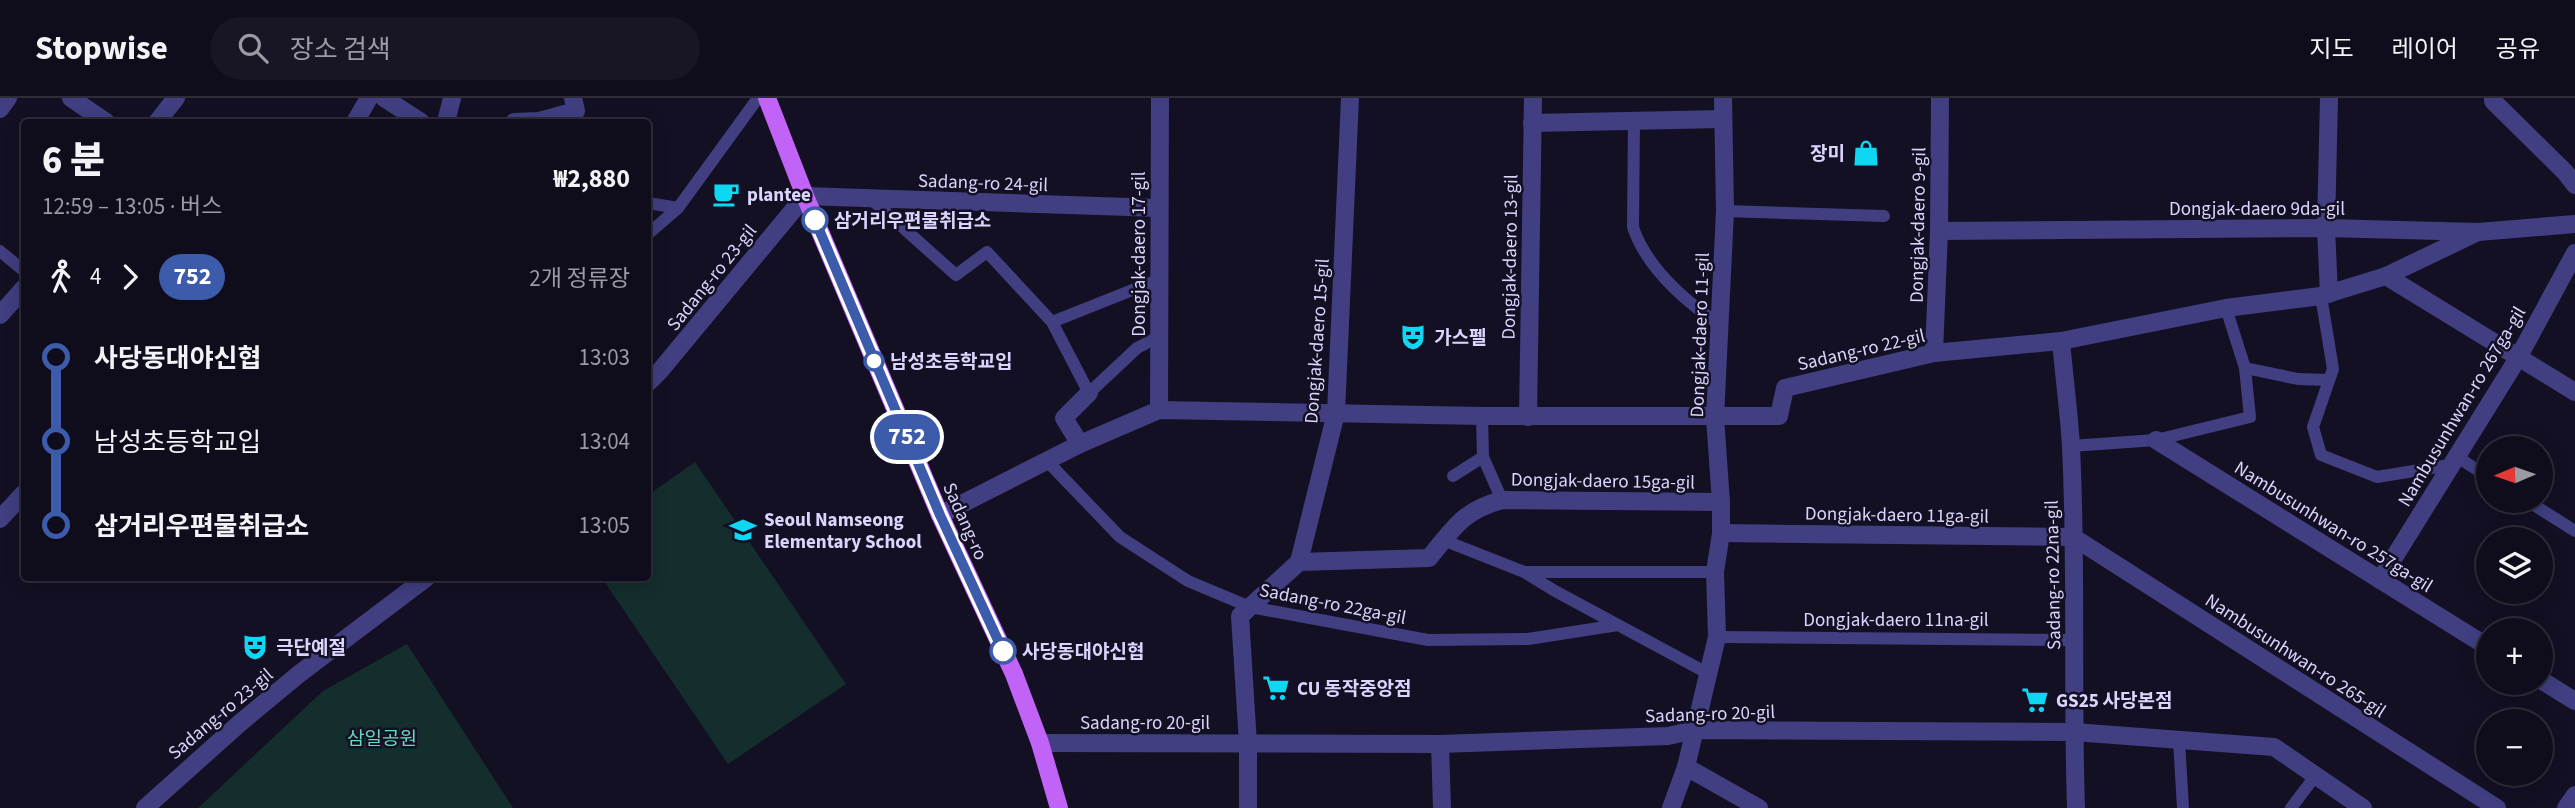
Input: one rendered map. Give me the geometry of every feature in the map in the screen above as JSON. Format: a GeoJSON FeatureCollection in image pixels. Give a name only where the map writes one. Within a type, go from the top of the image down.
{"type":"FeatureCollection","features":[{"type":"Feature","properties":{"kind":"main road","name":"Sadang-ro"},"geometry":{"type":"LineString","coordinates":[[766,98],[804,196],[940,515],[1014,674],[1040,743],[1059,808]]}},
{"type":"Feature","properties":{"kind":"street"},"geometry":{"type":"LineString","coordinates":[[0,109],[8,98]]}},
{"type":"Feature","properties":{"kind":"street"},"geometry":{"type":"LineString","coordinates":[[71,98],[102,119]]}},
{"type":"Feature","properties":{"kind":"street"},"geometry":{"type":"LineString","coordinates":[[159,119],[176,98]]}},
{"type":"Feature","properties":{"kind":"street"},"geometry":{"type":"LineString","coordinates":[[357,119],[369,98]]}},
{"type":"Feature","properties":{"kind":"street"},"geometry":{"type":"LineString","coordinates":[[384,98],[416,119]]}},
{"type":"Feature","properties":{"kind":"street"},"geometry":{"type":"LineString","coordinates":[[447,119],[452,98]]}},
{"type":"Feature","properties":{"kind":"street"},"geometry":{"type":"LineString","coordinates":[[546,119],[576,111],[573,98]]}},
{"type":"Feature","properties":{"kind":"street","name":"Dongjak-daero 17-gil"},"geometry":{"type":"LineString","coordinates":[[1159,411],[1160,98]]}},
{"type":"Feature","properties":{"kind":"street","name":"Dongjak-daero 15-gil"},"geometry":{"type":"LineString","coordinates":[[1298,562],[1336,413],[1350,98]]}},
{"type":"Feature","properties":{"kind":"street","name":"Dongjak-daero 13-gil"},"geometry":{"type":"LineString","coordinates":[[1528,417],[1533,98]]}},
{"type":"Feature","properties":{"kind":"street","name":"Dongjak-daero 11-gil"},"geometry":{"type":"LineString","coordinates":[[1671,808],[1686,767],[1717,637],[1715,572],[1721,533],[1721,502],[1715,418],[1725,211],[1723,98]]}},
{"type":"Feature","properties":{"kind":"street","name":"Dongjak-daero 9-gil"},"geometry":{"type":"LineString","coordinates":[[1934,352],[1939,231],[1940,98]]}},
{"type":"Feature","properties":{"kind":"street"},"geometry":{"type":"LineString","coordinates":[[2325,295],[2329,98]]}},
{"type":"Feature","properties":{"kind":"street"},"geometry":{"type":"LineString","coordinates":[[2493,98],[2575,185]]}},
{"type":"Feature","properties":{"kind":"street"},"geometry":{"type":"LineString","coordinates":[[1532,123],[1722,119]]}},
{"type":"Feature","properties":{"kind":"street","name":"Sadang-ro 24-gil"},"geometry":{"type":"LineString","coordinates":[[804,196],[1159,208]]}},
{"type":"Feature","properties":{"kind":"street","name":"Sadang-ro 23-gil"},"geometry":{"type":"LineString","coordinates":[[651,372],[804,196]]}},
{"type":"Feature","properties":{"kind":"street","name":"Dongjak-daero 9da-gil"},"geometry":{"type":"LineString","coordinates":[[1939,231],[2326,228],[2477,232],[2575,224]]}},
{"type":"Feature","properties":{"kind":"street","name":"Sadang-ro 22-gil"},"geometry":{"type":"LineString","coordinates":[[940,515],[1080,444],[1159,411],[1528,417],[1779,416],[1785,388],[1934,352],[2061,341],[2227,308],[2325,295],[2386,276],[2477,232]]}},
{"type":"Feature","properties":{"kind":"street","name":"Nambusunhwan-ro 267ga-gil"},"geometry":{"type":"LineString","coordinates":[[2380,580],[2518,358],[2574,257]]}},
{"type":"Feature","properties":{"kind":"street"},"geometry":{"type":"LineString","coordinates":[[2386,276],[2575,392]]}},
{"type":"Feature","properties":{"kind":"street"},"geometry":{"type":"LineString","coordinates":[[0,315],[21,291]]}},
{"type":"Feature","properties":{"kind":"street","name":"Sadang-ro 22na-gil"},"geometry":{"type":"LineString","coordinates":[[2061,341],[2071,446],[2076,808]]}},
{"type":"Feature","properties":{"kind":"street"},"geometry":{"type":"LineString","coordinates":[[1080,444],[1064,418],[1089,393]]}},
{"type":"Feature","properties":{"kind":"street","name":"Nambusunhwan-ro 257ga-gil"},"geometry":{"type":"LineString","coordinates":[[2157,440],[2476,640]]}},
{"type":"Feature","properties":{"kind":"street"},"geometry":{"type":"LineString","coordinates":[[0,519],[21,496]]}},
{"type":"Feature","properties":{"kind":"street","name":"Dongjak-daero 15ga-gil"},"geometry":{"type":"LineString","coordinates":[[1298,562],[1429,558],[1456,524],[1480,506],[1502,500],[1721,502]]}},
{"type":"Feature","properties":{"kind":"street","name":"Dongjak-daero 11ga-gil"},"geometry":{"type":"LineString","coordinates":[[1721,533],[2073,537]]}},
{"type":"Feature","properties":{"kind":"street","name":"Nambusunhwan-ro 265-gil"},"geometry":{"type":"LineString","coordinates":[[2073,537],[2497,808]]}},
{"type":"Feature","properties":{"kind":"street"},"geometry":{"type":"LineString","coordinates":[[1248,808],[1248,744],[1240,616],[1298,562]]}},
{"type":"Feature","properties":{"kind":"street","name":"Sadang-ro 23-gil"},"geometry":{"type":"LineString","coordinates":[[145,808],[299,674],[422,581]]}},
{"type":"Feature","properties":{"kind":"street"},"geometry":{"type":"LineString","coordinates":[[2553,687],[2575,701]]}},
{"type":"Feature","properties":{"kind":"street","name":"Sadang-ro 20-gil"},"geometry":{"type":"LineString","coordinates":[[1040,743],[1440,744],[1668,736],[1695,730],[2074,732],[2274,747],[2363,808]]}},
{"type":"Feature","properties":{"kind":"street"},"geometry":{"type":"LineString","coordinates":[[1440,744],[1442,808]]}},
{"type":"Feature","properties":{"kind":"street"},"geometry":{"type":"LineString","coordinates":[[1686,767],[1759,808]]}},
{"type":"Feature","properties":{"kind":"street"},"geometry":{"type":"LineString","coordinates":[[2566,808],[2575,795]]}},
{"type":"Feature","properties":{"kind":"lane"},"geometry":{"type":"LineString","coordinates":[[651,231],[678,208],[758,98]]}},
{"type":"Feature","properties":{"kind":"lane"},"geometry":{"type":"LineString","coordinates":[[1634,121],[1633,226],[1638,243],[1661,274],[1698,310],[1720,325]]}},
{"type":"Feature","properties":{"kind":"lane"},"geometry":{"type":"LineString","coordinates":[[871,199],[956,275],[987,252],[1052,322],[1089,393],[1137,348],[1158,337]]}},
{"type":"Feature","properties":{"kind":"lane"},"geometry":{"type":"LineString","coordinates":[[651,203],[678,208]]}},
{"type":"Feature","properties":{"kind":"lane","name":"Dongjak-daero 9-gil"},"geometry":{"type":"LineString","coordinates":[[1725,211],[1884,215]]}},
{"type":"Feature","properties":{"kind":"lane"},"geometry":{"type":"LineString","coordinates":[[0,251],[21,268]]}},
{"type":"Feature","properties":{"kind":"lane"},"geometry":{"type":"LineString","coordinates":[[1052,322],[1160,279]]}},
{"type":"Feature","properties":{"kind":"lane"},"geometry":{"type":"LineString","coordinates":[[2325,295],[2333,369],[2313,427],[2321,455],[2377,477],[2453,461],[2476,472]]}},
{"type":"Feature","properties":{"kind":"lane"},"geometry":{"type":"LineString","coordinates":[[2071,446],[2157,440],[2250,416],[2245,368],[2227,308]]}},
{"type":"Feature","properties":{"kind":"lane"},"geometry":{"type":"LineString","coordinates":[[2245,368],[2298,379],[2329,380]]}},
{"type":"Feature","properties":{"kind":"lane"},"geometry":{"type":"LineString","coordinates":[[1482,416],[1483,457],[1502,500]]}},
{"type":"Feature","properties":{"kind":"lane"},"geometry":{"type":"LineString","coordinates":[[1453,476],[1483,457]]}},
{"type":"Feature","properties":{"kind":"lane","name":"Sadang-ro 22ga-gil"},"geometry":{"type":"LineString","coordinates":[[1047,461],[1120,537],[1188,581],[1250,607],[1428,640],[1528,639],[1618,625]]}},
{"type":"Feature","properties":{"kind":"lane"},"geometry":{"type":"LineString","coordinates":[[2547,513],[2575,531]]}},
{"type":"Feature","properties":{"kind":"lane"},"geometry":{"type":"LineString","coordinates":[[1443,540],[1524,572],[1709,674]]}},
{"type":"Feature","properties":{"kind":"lane"},"geometry":{"type":"LineString","coordinates":[[1524,572],[1715,572]]}},
{"type":"Feature","properties":{"kind":"lane","name":"Dongjak-daero 11na-gil"},"geometry":{"type":"LineString","coordinates":[[1717,637],[2075,640]]}},
{"type":"Feature","properties":{"kind":"lane"},"geometry":{"type":"LineString","coordinates":[[2179,741],[2183,808]]}},
{"type":"Feature","properties":{"kind":"lane"},"geometry":{"type":"LineString","coordinates":[[2291,808],[2316,775]]}},
{"type":"Feature","properties":{"kind":"green space"},"geometry":{"type":"Polygon","coordinates":[[[695,462],[846,684],[728,764],[604,581],[651,581],[651,493],[695,462]]]}},
{"type":"Feature","properties":{"kind":"green space","name":"삼일공원"},"geometry":{"type":"Polygon","coordinates":[[[407,644],[513,808],[198,808],[323,691],[407,644]]]}},
{"type":"Feature","properties":{"kind":"bus line","name":"752"},"geometry":{"type":"LineString","coordinates":[[815,220],[940,515],[1003,651]]}},
{"type":"Feature","properties":{"kind":"place","name":"장미"},"geometry":{"type":"Point","coordinates":[1866,153]}},
{"type":"Feature","properties":{"kind":"place","name":"plantee"},"geometry":{"type":"Point","coordinates":[726,194]}},
{"type":"Feature","properties":{"kind":"place","name":"삼거리우편물취급소"},"geometry":{"type":"Point","coordinates":[815,220]}},
{"type":"Feature","properties":{"kind":"place","name":"가스펠"},"geometry":{"type":"Point","coordinates":[1413,337]}},
{"type":"Feature","properties":{"kind":"place","name":"남성초등학교입"},"geometry":{"type":"Point","coordinates":[874,361]}},
{"type":"Feature","properties":{"kind":"place","name":"Seoul Namseong Elementary School"},"geometry":{"type":"Point","coordinates":[743,530]}},
{"type":"Feature","properties":{"kind":"place","name":"극단예절"},"geometry":{"type":"Point","coordinates":[255,647]}},
{"type":"Feature","properties":{"kind":"place","name":"사당동대야신협"},"geometry":{"type":"Point","coordinates":[1003,651]}},
{"type":"Feature","properties":{"kind":"place","name":"CU 동작중앙점"},"geometry":{"type":"Point","coordinates":[1276,688]}},
{"type":"Feature","properties":{"kind":"place","name":"GS25 사당본점"},"geometry":{"type":"Point","coordinates":[2035,700]}}]}
